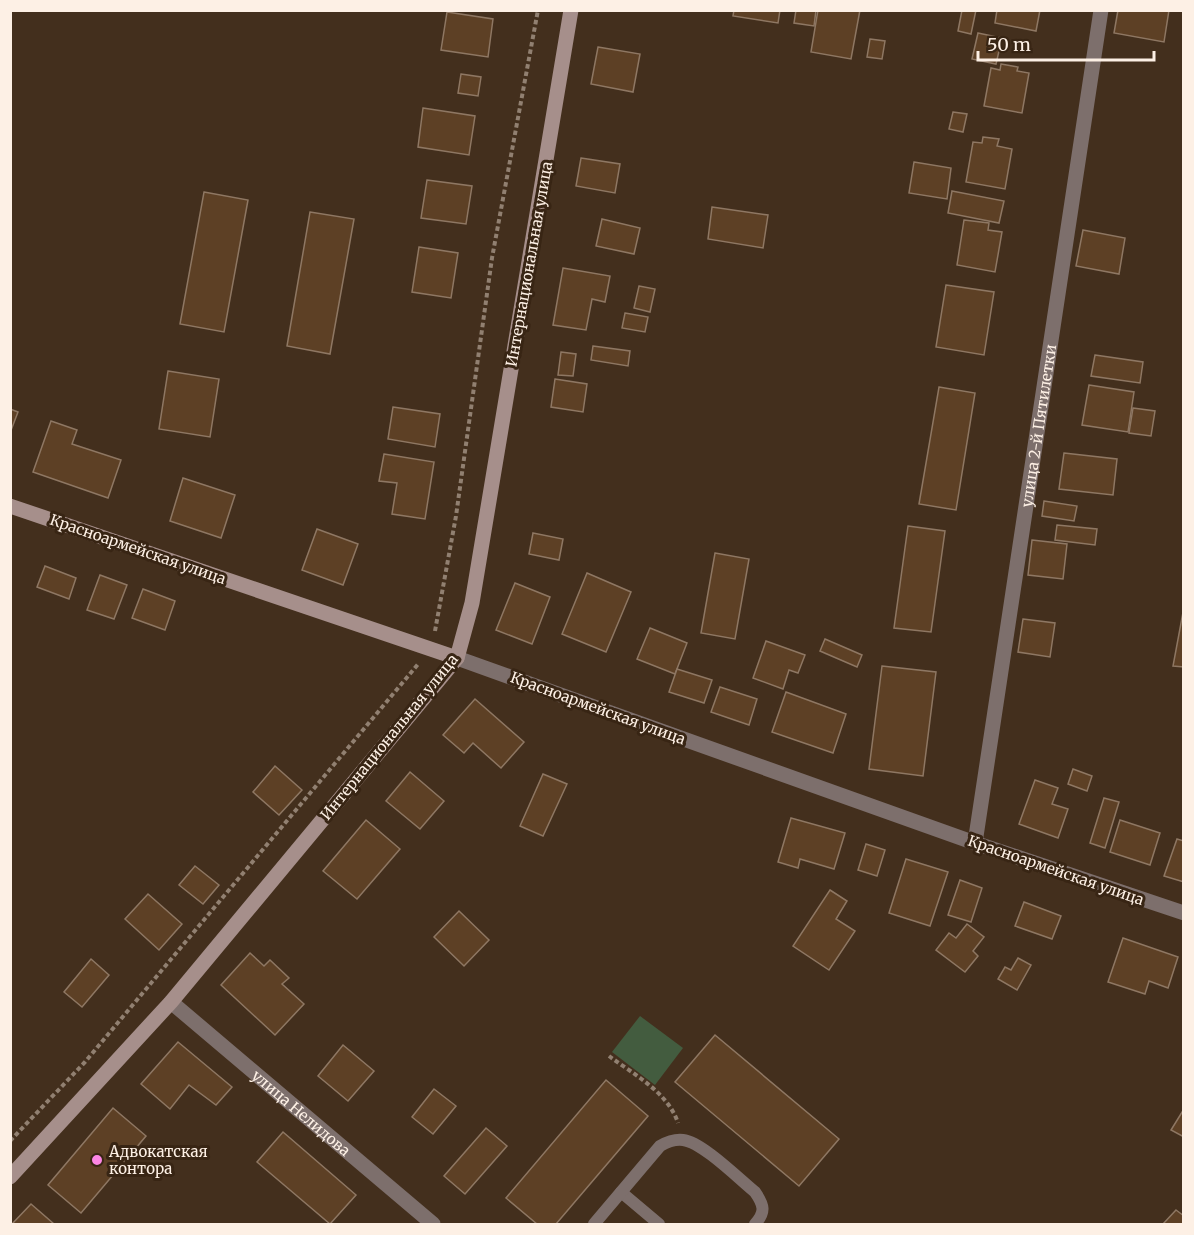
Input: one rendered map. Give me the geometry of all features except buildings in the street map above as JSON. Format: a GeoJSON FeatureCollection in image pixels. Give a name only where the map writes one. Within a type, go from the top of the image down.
{"type":"FeatureCollection","features":[{"type":"Feature","properties":{"kind":"main road","name":"Интернациональная улица"},"geometry":{"type":"LineString","coordinates":[[10,1177],[171,1002],[458,658],[472,603],[571,10]]}},
{"type":"Feature","properties":{"kind":"main road","name":"Красноармейская улица"},"geometry":{"type":"LineString","coordinates":[[10,506],[458,658]]}},
{"type":"Feature","properties":{"kind":"street","name":"улица 2-й Пятилетки"},"geometry":{"type":"LineString","coordinates":[[975,843],[1101,10]]}},
{"type":"Feature","properties":{"kind":"street","name":"Красноармейская улица"},"geometry":{"type":"LineString","coordinates":[[458,658],[975,843],[1184,913]]}},
{"type":"Feature","properties":{"kind":"street","name":"улица Нелидова"},"geometry":{"type":"LineString","coordinates":[[171,1002],[433,1224]]}},
{"type":"Feature","properties":{"kind":"lane"},"geometry":{"type":"LineString","coordinates":[[594,1224],[660,1146],[675,1140],[682,1140],[699,1145],[755,1192],[763,1210],[762,1217],[755,1224]]}},
{"type":"Feature","properties":{"kind":"lane"},"geometry":{"type":"LineString","coordinates":[[621,1192],[660,1224]]}},
{"type":"Feature","properties":{"kind":"path"},"geometry":{"type":"LineString","coordinates":[[609,1056],[665,1098],[674,1110],[682,1140]]}},
{"type":"Feature","properties":{"kind":"green space"},"geometry":{"type":"Polygon","coordinates":[[[640,1016],[683,1048],[655,1085],[612,1052],[640,1016]]]}},
{"type":"Feature","properties":{"kind":"place","name":"Адвокатская контора"},"geometry":{"type":"Point","coordinates":[97,1160]}}]}
